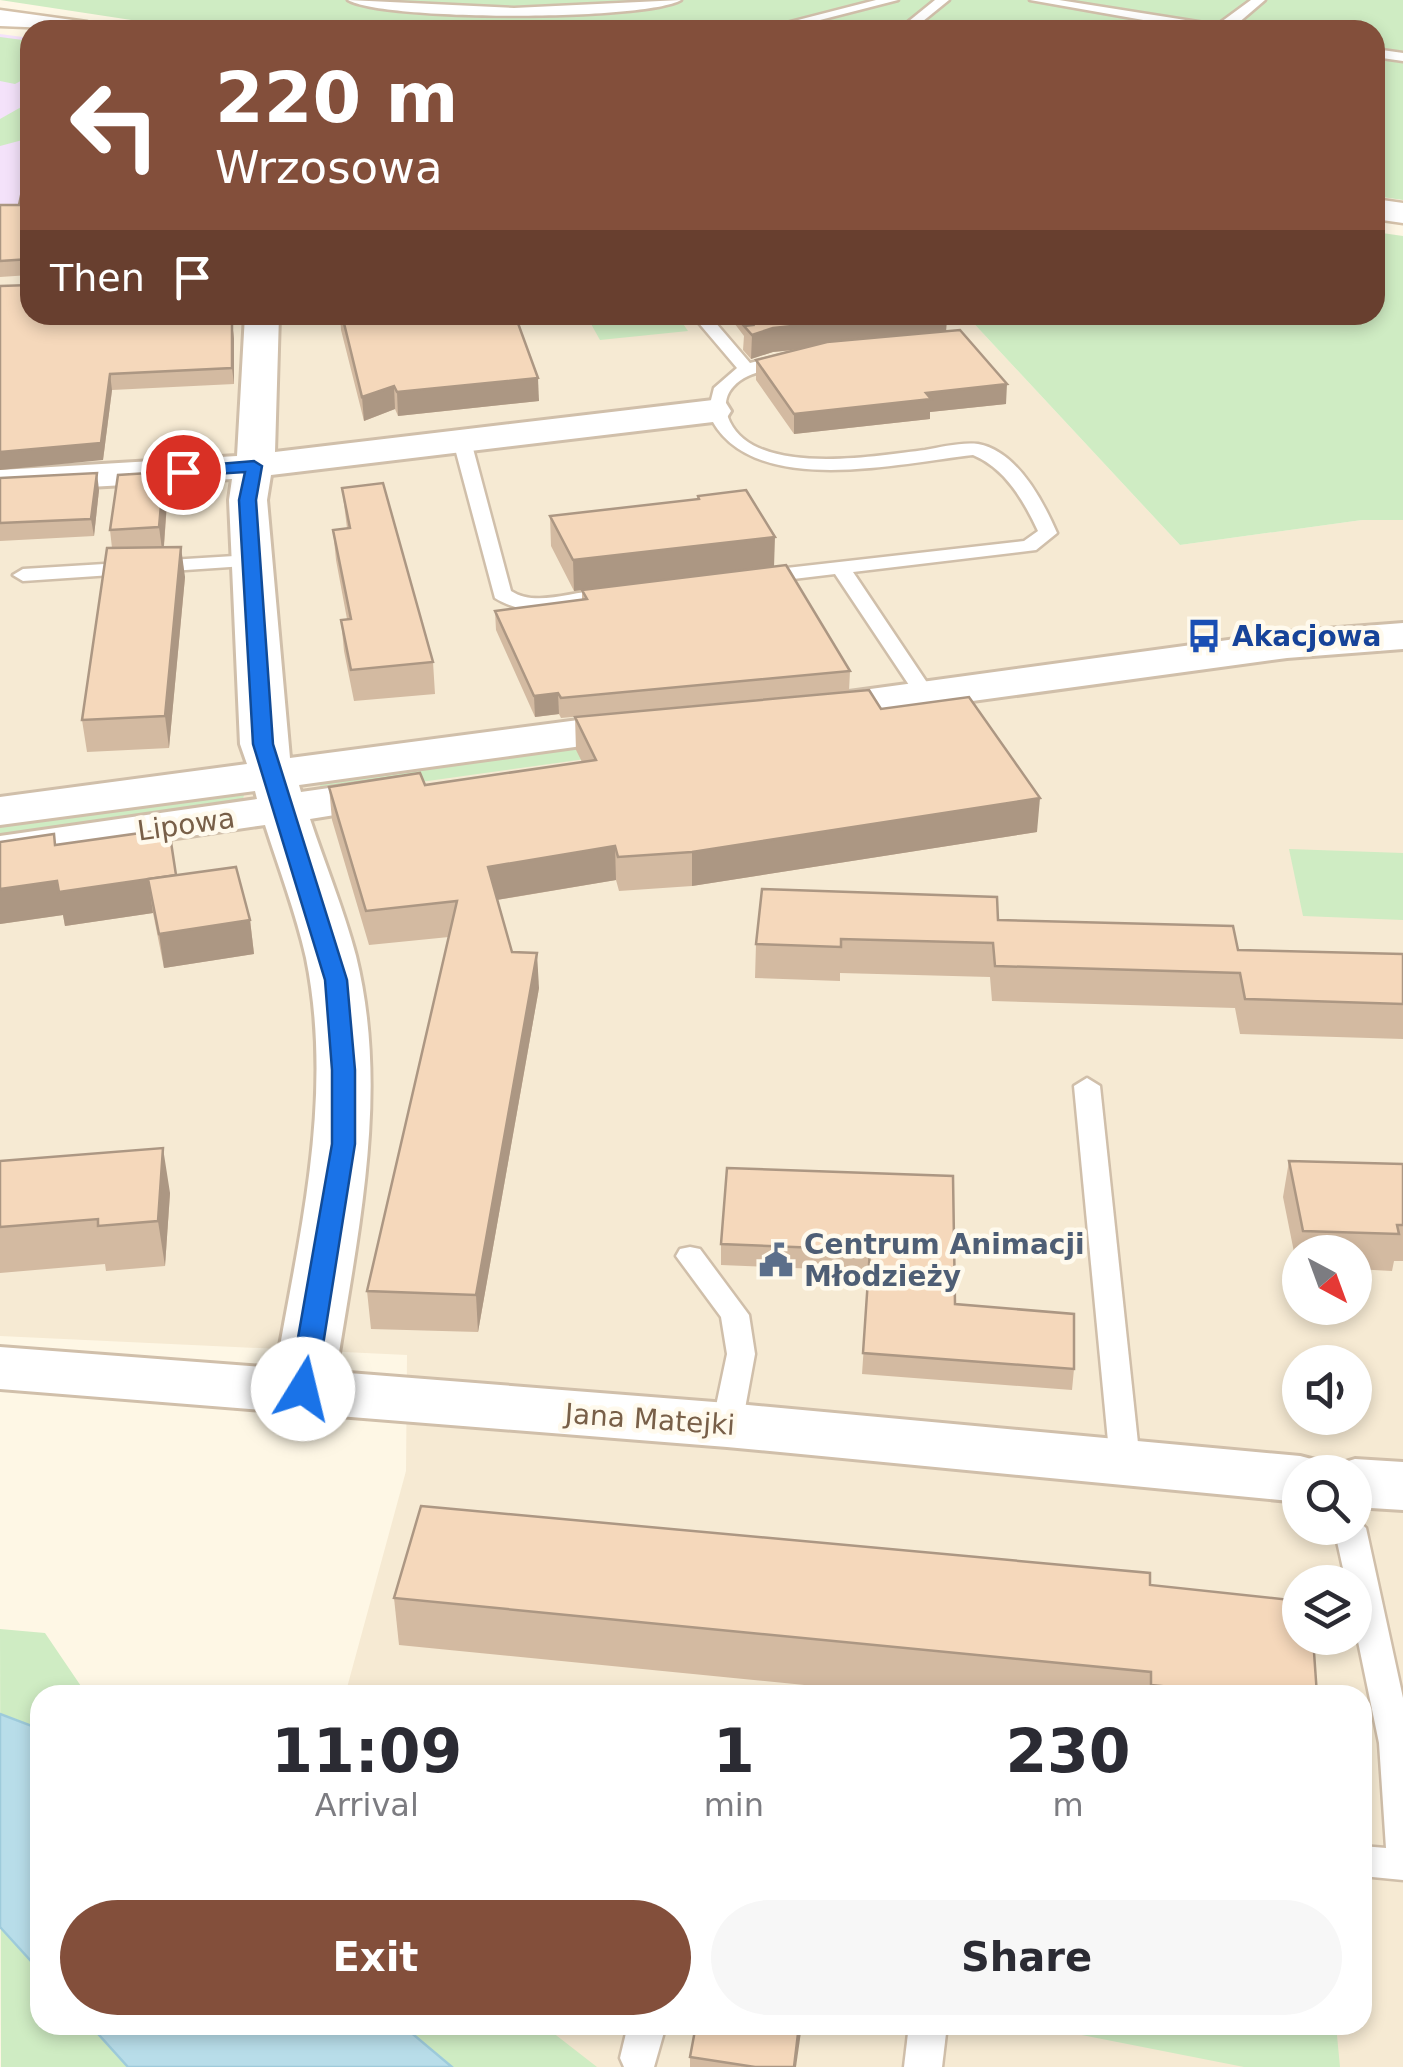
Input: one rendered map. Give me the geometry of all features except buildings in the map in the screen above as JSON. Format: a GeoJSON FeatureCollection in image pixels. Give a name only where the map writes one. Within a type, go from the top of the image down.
{"type":"FeatureCollection","features":[{"type":"Feature","properties":{"kind":"street"},"geometry":{"type":"LineString","coordinates":[[261,325],[254,466],[248,500],[275,792],[331,958],[344,1070],[344,1144],[303,1389]]}},
{"type":"Feature","properties":{"kind":"street"},"geometry":{"type":"LineString","coordinates":[[0,481],[254,466],[713,411]]}},
{"type":"Feature","properties":{"kind":"street"},"geometry":{"type":"LineString","coordinates":[[768,720],[1287,644],[1403,636]]}},
{"type":"Feature","properties":{"kind":"street","name":"Lipowa"},"geometry":{"type":"LineString","coordinates":[[0,850],[275,792],[691,733]]}},
{"type":"Feature","properties":{"kind":"street","name":"Lipowa"},"geometry":{"type":"LineString","coordinates":[[0,810],[275,792]]}},
{"type":"Feature","properties":{"kind":"street","name":"Jana Matejki"},"geometry":{"type":"LineString","coordinates":[[0,1368],[728,1425],[1282,1477]]}},
{"type":"Feature","properties":{"kind":"street"},"geometry":{"type":"LineString","coordinates":[[1372,1484],[1403,1486]]}},
{"type":"Feature","properties":{"kind":"lane"},"geometry":{"type":"LineString","coordinates":[[354,0],[443,11],[554,15],[675,0]]}},
{"type":"Feature","properties":{"kind":"lane"},"geometry":{"type":"LineString","coordinates":[[443,11],[464,0]]}},
{"type":"Feature","properties":{"kind":"lane"},"geometry":{"type":"LineString","coordinates":[[805,20],[892,0]]}},
{"type":"Feature","properties":{"kind":"lane"},"geometry":{"type":"LineString","coordinates":[[917,20],[943,0]]}},
{"type":"Feature","properties":{"kind":"lane"},"geometry":{"type":"LineString","coordinates":[[1036,0],[1159,20]]}},
{"type":"Feature","properties":{"kind":"lane"},"geometry":{"type":"LineString","coordinates":[[1233,20],[1259,0]]}},
{"type":"Feature","properties":{"kind":"lane"},"geometry":{"type":"LineString","coordinates":[[709,325],[746,369]]}},
{"type":"Feature","properties":{"kind":"lane"},"geometry":{"type":"LineString","coordinates":[[744,580],[1029,546],[1048,533],[1040,512],[991,453],[975,449],[834,464],[764,456],[731,438],[713,411],[724,384],[746,369],[809,357]]}},
{"type":"Feature","properties":{"kind":"lane"},"geometry":{"type":"LineString","coordinates":[[462,441],[502,594],[512,602],[536,605],[630,594]]}},
{"type":"Feature","properties":{"kind":"lane"},"geometry":{"type":"LineString","coordinates":[[23,575],[252,561]]}},
{"type":"Feature","properties":{"kind":"lane"},"geometry":{"type":"LineString","coordinates":[[840,568],[926,696]]}},
{"type":"Feature","properties":{"kind":"lane"},"geometry":{"type":"LineString","coordinates":[[1088,1086],[1125,1462]]}},
{"type":"Feature","properties":{"kind":"lane"},"geometry":{"type":"LineString","coordinates":[[690,1256],[736,1314],[741,1354],[728,1425]]}},
{"type":"Feature","properties":{"kind":"lane"},"geometry":{"type":"LineString","coordinates":[[1354,1545],[1396,1744],[1403,1846]]}},
{"type":"Feature","properties":{"kind":"lane"},"geometry":{"type":"LineString","coordinates":[[1372,1862],[1403,1865]]}},
{"type":"Feature","properties":{"kind":"lane"},"geometry":{"type":"LineString","coordinates":[[923,2067],[927,2035]]}},
{"type":"Feature","properties":{"kind":"shaded area"},"geometry":{"type":"Polygon","coordinates":[[[0,34],[20,37],[20,211],[0,212],[0,34]]]}},
{"type":"Feature","properties":{"kind":"shaded area"},"geometry":{"type":"Polygon","coordinates":[[[20,211],[20,325],[975,325],[1180,545],[1362,520],[1403,520],[1403,2067],[587,2067],[550,2035],[1372,2035],[1372,1685],[348,1685],[406,1471],[407,1355],[0,1336],[0,212],[20,211]]]}},
{"type":"Feature","properties":{"kind":"green space"},"geometry":{"type":"Polygon","coordinates":[[[0,0],[1403,0],[1403,200],[1385,197],[1385,20],[131,20],[0,0]]]}},
{"type":"Feature","properties":{"kind":"green space"},"geometry":{"type":"Polygon","coordinates":[[[0,37],[20,40],[20,81],[0,81],[0,37]]]}},
{"type":"Feature","properties":{"kind":"green space"},"geometry":{"type":"Polygon","coordinates":[[[20,108],[20,141],[0,146],[0,119],[20,108]]]}},
{"type":"Feature","properties":{"kind":"green space"},"geometry":{"type":"Polygon","coordinates":[[[1385,233],[1403,236],[1403,520],[1362,520],[1180,545],[975,325],[1385,325],[1385,233]]]}},
{"type":"Feature","properties":{"kind":"green space"},"geometry":{"type":"Polygon","coordinates":[[[592,325],[684,325],[688,331],[600,340],[592,325]]]}},
{"type":"Feature","properties":{"kind":"green space"},"geometry":{"type":"Polygon","coordinates":[[[696,723],[700,743],[342,793],[319,788],[324,778],[696,723]]]}},
{"type":"Feature","properties":{"kind":"green space"},"geometry":{"type":"Polygon","coordinates":[[[245,791],[242,803],[0,843],[0,819],[245,791]]]}},
{"type":"Feature","properties":{"kind":"green space"},"geometry":{"type":"Polygon","coordinates":[[[1289,849],[1403,853],[1403,920],[1303,916],[1289,849]]]}},
{"type":"Feature","properties":{"kind":"green space"},"geometry":{"type":"Polygon","coordinates":[[[0,1629],[45,1633],[80,1685],[30,1685],[30,2035],[556,2035],[597,2067],[1,2067],[0,1629]]]}},
{"type":"Feature","properties":{"kind":"green space"},"geometry":{"type":"Polygon","coordinates":[[[1082,2035],[1337,2035],[1340,2067],[1244,2067],[1082,2035]]]}},
{"type":"Feature","properties":{"kind":"water"},"geometry":{"type":"Polygon","coordinates":[[[0,1714],[30,1725],[30,1960],[0,1927],[0,1714]]]}},
{"type":"Feature","properties":{"kind":"water"},"geometry":{"type":"Polygon","coordinates":[[[99,2035],[414,2035],[452,2067],[128,2067],[99,2035]]]}},
{"type":"Feature","properties":{"kind":"place","name":"Akacjowa"},"geometry":{"type":"Point","coordinates":[1204,636]}},
{"type":"Feature","properties":{"kind":"place","name":"Centrum Animacji Młodzieży"},"geometry":{"type":"Point","coordinates":[776,1260]}},
{"type":"Feature","properties":{"kind":"route"},"geometry":{"type":"LineString","coordinates":[[183,472],[254,466],[248,500],[263,744],[336,980],[344,1070],[344,1144],[303,1389]]}}]}
